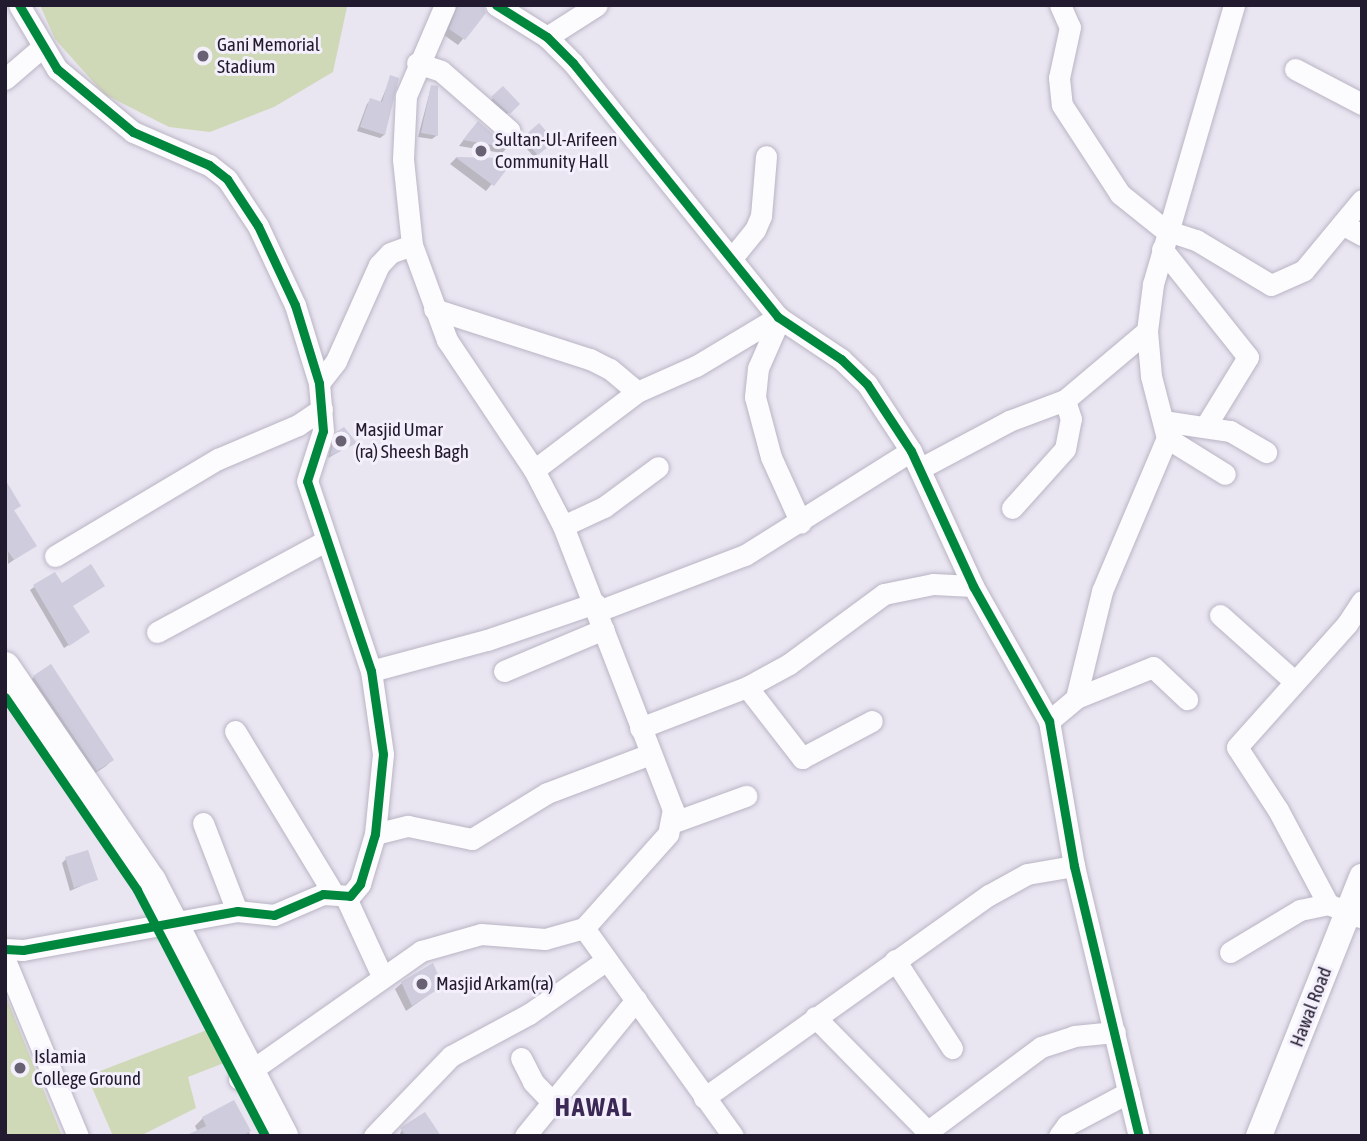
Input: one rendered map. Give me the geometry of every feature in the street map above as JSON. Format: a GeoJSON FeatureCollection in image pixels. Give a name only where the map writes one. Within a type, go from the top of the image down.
{"type":"FeatureCollection","features":[{"type":"Feature","properties":{"kind":"highway"},"geometry":{"type":"LineString","coordinates":[[5,667],[122,836],[245,1075],[283,1136]]}},
{"type":"Feature","properties":{"kind":"highway"},"geometry":{"type":"LineString","coordinates":[[5,697],[166,923]]}},
{"type":"Feature","properties":{"kind":"highway"},"geometry":{"type":"LineString","coordinates":[[245,1075],[265,1136]]}},
{"type":"Feature","properties":{"kind":"main road","name":"Hawal Road"},"geometry":{"type":"LineString","coordinates":[[1259,1136],[1362,877]]}},
{"type":"Feature","properties":{"kind":"main road","name":"Hawal Road"},"geometry":{"type":"LineString","coordinates":[[1273,1136],[1349,911]]}},
{"type":"Feature","properties":{"kind":"street"},"geometry":{"type":"LineString","coordinates":[[5,949],[23,950],[237,911],[274,915],[310,897],[339,896],[360,884],[375,834],[383,754],[371,671],[307,481],[323,431],[322,409],[319,383],[287,285],[246,204],[227,179],[209,164],[133,132],[57,69],[41,48],[19,5]]}},
{"type":"Feature","properties":{"kind":"street"},"geometry":{"type":"LineString","coordinates":[[444,5],[417,63],[406,96],[402,159],[412,245],[434,309],[466,372],[534,470],[563,526],[599,614],[639,728],[673,809],[674,822]]}},
{"type":"Feature","properties":{"kind":"street"},"geometry":{"type":"LineString","coordinates":[[496,5],[547,37],[608,102],[779,318],[841,359],[867,384],[916,460],[973,586],[1049,721],[1074,866],[1139,1136]]}},
{"type":"Feature","properties":{"kind":"street"},"geometry":{"type":"LineString","coordinates":[[547,37],[597,5]]}},
{"type":"Feature","properties":{"kind":"street"},"geometry":{"type":"LineString","coordinates":[[1060,5],[1070,27],[1059,78],[1066,113],[1120,194],[1163,239],[1248,357],[1207,424]]}},
{"type":"Feature","properties":{"kind":"street"},"geometry":{"type":"LineString","coordinates":[[1076,698],[1102,591],[1165,429],[1151,376],[1147,331],[1163,239],[1234,5]]}},
{"type":"Feature","properties":{"kind":"street"},"geometry":{"type":"LineString","coordinates":[[5,79],[41,48]]}},
{"type":"Feature","properties":{"kind":"street"},"geometry":{"type":"LineString","coordinates":[[417,63],[441,71],[510,131]]}},
{"type":"Feature","properties":{"kind":"street"},"geometry":{"type":"LineString","coordinates":[[1294,69],[1362,104]]}},
{"type":"Feature","properties":{"kind":"street"},"geometry":{"type":"LineString","coordinates":[[732,258],[751,237],[761,216],[766,156]]}},
{"type":"Feature","properties":{"kind":"street"},"geometry":{"type":"LineString","coordinates":[[1163,239],[1196,240],[1271,285],[1304,270],[1362,200]]}},
{"type":"Feature","properties":{"kind":"street"},"geometry":{"type":"LineString","coordinates":[[1342,224],[1362,235]]}},
{"type":"Feature","properties":{"kind":"street"},"geometry":{"type":"LineString","coordinates":[[319,383],[336,361],[379,265],[390,253],[412,245]]}},
{"type":"Feature","properties":{"kind":"street"},"geometry":{"type":"LineString","coordinates":[[434,309],[590,359],[611,369],[637,392]]}},
{"type":"Feature","properties":{"kind":"street"},"geometry":{"type":"LineString","coordinates":[[534,470],[637,392],[696,366],[779,318]]}},
{"type":"Feature","properties":{"kind":"street"},"geometry":{"type":"LineString","coordinates":[[779,318],[758,368],[755,397],[771,457],[801,523]]}},
{"type":"Feature","properties":{"kind":"street"},"geometry":{"type":"LineString","coordinates":[[371,671],[599,614],[697,576],[916,460],[1065,400],[1147,331]]}},
{"type":"Feature","properties":{"kind":"street"},"geometry":{"type":"LineString","coordinates":[[1012,508],[1065,449],[1071,419],[1065,400]]}},
{"type":"Feature","properties":{"kind":"street"},"geometry":{"type":"LineString","coordinates":[[55,556],[236,448],[298,425],[322,409]]}},
{"type":"Feature","properties":{"kind":"street"},"geometry":{"type":"LineString","coordinates":[[1165,429],[1207,424],[1230,431],[1266,452]]}},
{"type":"Feature","properties":{"kind":"street"},"geometry":{"type":"LineString","coordinates":[[1165,429],[1225,474]]}},
{"type":"Feature","properties":{"kind":"street"},"geometry":{"type":"LineString","coordinates":[[563,526],[604,507],[658,467]]}},
{"type":"Feature","properties":{"kind":"street"},"geometry":{"type":"LineString","coordinates":[[156,632],[327,540]]}},
{"type":"Feature","properties":{"kind":"street"},"geometry":{"type":"LineString","coordinates":[[639,728],[747,687],[789,664],[884,594],[933,584],[973,586]]}},
{"type":"Feature","properties":{"kind":"street"},"geometry":{"type":"LineString","coordinates":[[1349,911],[1237,747],[1347,624],[1362,601]]}},
{"type":"Feature","properties":{"kind":"street"},"geometry":{"type":"LineString","coordinates":[[503,671],[599,614]]}},
{"type":"Feature","properties":{"kind":"street"},"geometry":{"type":"LineString","coordinates":[[1220,615],[1294,681]]}},
{"type":"Feature","properties":{"kind":"street"},"geometry":{"type":"LineString","coordinates":[[1049,721],[1076,698],[1153,667],[1187,699]]}},
{"type":"Feature","properties":{"kind":"street"},"geometry":{"type":"LineString","coordinates":[[747,687],[802,758],[872,721]]}},
{"type":"Feature","properties":{"kind":"street"},"geometry":{"type":"LineString","coordinates":[[235,731],[339,896],[382,976]]}},
{"type":"Feature","properties":{"kind":"street"},"geometry":{"type":"LineString","coordinates":[[375,834],[408,826],[472,839],[547,793],[650,754]]}},
{"type":"Feature","properties":{"kind":"street"},"geometry":{"type":"LineString","coordinates":[[245,1075],[421,951],[461,937],[499,934],[545,939],[584,928],[674,822],[746,796]]}},
{"type":"Feature","properties":{"kind":"street"},"geometry":{"type":"LineString","coordinates":[[203,823],[237,911]]}},
{"type":"Feature","properties":{"kind":"street"},"geometry":{"type":"LineString","coordinates":[[704,1098],[895,960],[1027,874],[1074,866]]}},
{"type":"Feature","properties":{"kind":"street"},"geometry":{"type":"LineString","coordinates":[[1230,953],[1300,910],[1349,911]]}},
{"type":"Feature","properties":{"kind":"street"},"geometry":{"type":"LineString","coordinates":[[584,928],[605,961],[733,1136]]}},
{"type":"Feature","properties":{"kind":"street"},"geometry":{"type":"LineString","coordinates":[[5,960],[78,1136]]}},
{"type":"Feature","properties":{"kind":"street"},"geometry":{"type":"LineString","coordinates":[[895,960],[952,1048]]}},
{"type":"Feature","properties":{"kind":"street"},"geometry":{"type":"LineString","coordinates":[[374,1136],[451,1056],[529,1014],[605,961]]}},
{"type":"Feature","properties":{"kind":"street"},"geometry":{"type":"LineString","coordinates":[[525,1136],[636,1000]]}},
{"type":"Feature","properties":{"kind":"street"},"geometry":{"type":"LineString","coordinates":[[815,1017],[923,1127],[930,1129],[1041,1047],[1074,1036],[1115,1032]]}},
{"type":"Feature","properties":{"kind":"street"},"geometry":{"type":"LineString","coordinates":[[521,1058],[533,1082],[553,1103]]}},
{"type":"Feature","properties":{"kind":"street"},"geometry":{"type":"LineString","coordinates":[[1059,1136],[1067,1125],[1129,1093]]}},
{"type":"Feature","properties":{"kind":"green space","name":"Gani Memorial Stadium"},"geometry":{"type":"Polygon","coordinates":[[[40,5],[347,7],[333,72],[274,107],[210,132],[169,127],[104,94],[55,39],[40,5]]]}},
{"type":"Feature","properties":{"kind":"green space","name":"Islamia College Ground"},"geometry":{"type":"Polygon","coordinates":[[[7,999],[62,1136],[5,1136],[7,999]]]}},
{"type":"Feature","properties":{"kind":"green space"},"geometry":{"type":"Polygon","coordinates":[[[207,1030],[224,1063],[188,1077],[196,1108],[140,1136],[113,1136],[87,1076],[207,1030]]]}},
{"type":"Feature","properties":{"kind":"building"},"geometry":{"type":"Polygon","coordinates":[[[458,5],[483,5],[486,13],[465,40],[449,29],[458,5]]]}},
{"type":"Feature","properties":{"kind":"building"},"geometry":{"type":"Polygon","coordinates":[[[390,75],[399,78],[385,135],[360,127],[370,98],[382,102],[390,75]]]}},
{"type":"Feature","properties":{"kind":"building"},"geometry":{"type":"Polygon","coordinates":[[[431,85],[438,86],[438,136],[421,133],[431,85]]]}},
{"type":"Feature","properties":{"kind":"building"},"geometry":{"type":"Polygon","coordinates":[[[503,86],[520,104],[510,114],[491,97],[503,86]]]}},
{"type":"Feature","properties":{"kind":"building"},"geometry":{"type":"Polygon","coordinates":[[[478,121],[501,141],[513,144],[509,148],[463,140],[478,121]]]}},
{"type":"Feature","properties":{"kind":"building"},"geometry":{"type":"Polygon","coordinates":[[[539,123],[555,141],[538,155],[522,138],[539,123]]]}},
{"type":"Feature","properties":{"kind":"building"},"geometry":{"type":"Polygon","coordinates":[[[455,157],[502,158],[498,163],[507,169],[494,186],[455,157]]]}},
{"type":"Feature","properties":{"kind":"building","name":"Masjid Umar (ra) Sheesh Bagh"},"geometry":{"type":"Polygon","coordinates":[[[344,427],[357,443],[330,456],[336,432],[344,427]]]}},
{"type":"Feature","properties":{"kind":"building"},"geometry":{"type":"Polygon","coordinates":[[[5,479],[21,506],[14,510],[37,546],[14,560],[5,547],[5,479]]]}},
{"type":"Feature","properties":{"kind":"building"},"geometry":{"type":"Polygon","coordinates":[[[91,564],[105,586],[73,606],[90,632],[69,646],[33,585],[55,572],[62,583],[91,564]]]}},
{"type":"Feature","properties":{"kind":"building"},"geometry":{"type":"Polygon","coordinates":[[[51,664],[114,760],[97,771],[33,676],[51,664]]]}},
{"type":"Feature","properties":{"kind":"building"},"geometry":{"type":"Polygon","coordinates":[[[88,850],[98,880],[74,888],[65,857],[88,850]]]}},
{"type":"Feature","properties":{"kind":"building","name":"Masjid Arkam(ra)"},"geometry":{"type":"Polygon","coordinates":[[[433,963],[443,986],[412,1006],[401,982],[433,963]]]}},
{"type":"Feature","properties":{"kind":"building"},"geometry":{"type":"Polygon","coordinates":[[[234,1100],[251,1131],[242,1136],[185,1136],[206,1126],[202,1117],[234,1100]]]}},
{"type":"Feature","properties":{"kind":"building"},"geometry":{"type":"Polygon","coordinates":[[[425,1112],[441,1136],[406,1136],[400,1128],[425,1112]]]}},
{"type":"Feature","properties":{"kind":"cycle path"},"geometry":{"type":"LineString","coordinates":[[5,949],[23,950],[237,911],[274,915],[323,894],[350,896],[360,884],[375,834],[383,754],[371,671],[307,481],[323,431],[319,383],[295,305],[258,226],[227,179],[209,165],[133,132],[57,69],[19,5]]}},
{"type":"Feature","properties":{"kind":"cycle path"},"geometry":{"type":"LineString","coordinates":[[496,5],[547,37],[573,63],[778,317],[841,359],[867,384],[911,451],[973,586],[1049,721],[1074,866],[1139,1136]]}},
{"type":"Feature","properties":{"kind":"cycle path"},"geometry":{"type":"LineString","coordinates":[[5,697],[137,890],[265,1136]]}},
{"type":"Feature","properties":{"kind":"place","name":"Gani Memorial Stadium"},"geometry":{"type":"Point","coordinates":[203,56]}},
{"type":"Feature","properties":{"kind":"place","name":"Sultan-Ul-Arifeen Community Hall"},"geometry":{"type":"Point","coordinates":[481,151]}},
{"type":"Feature","properties":{"kind":"place","name":"Masjid Umar (ra) Sheesh Bagh"},"geometry":{"type":"Point","coordinates":[341,441]}},
{"type":"Feature","properties":{"kind":"place","name":"Masjid Arkam(ra)"},"geometry":{"type":"Point","coordinates":[422,984]}},
{"type":"Feature","properties":{"kind":"place","name":"Islamia College Ground"},"geometry":{"type":"Point","coordinates":[20,1068]}},
{"type":"Feature","properties":{"kind":"district","name":"HAWAL"},"geometry":{"type":"Point","coordinates":[594,1108]}}]}
